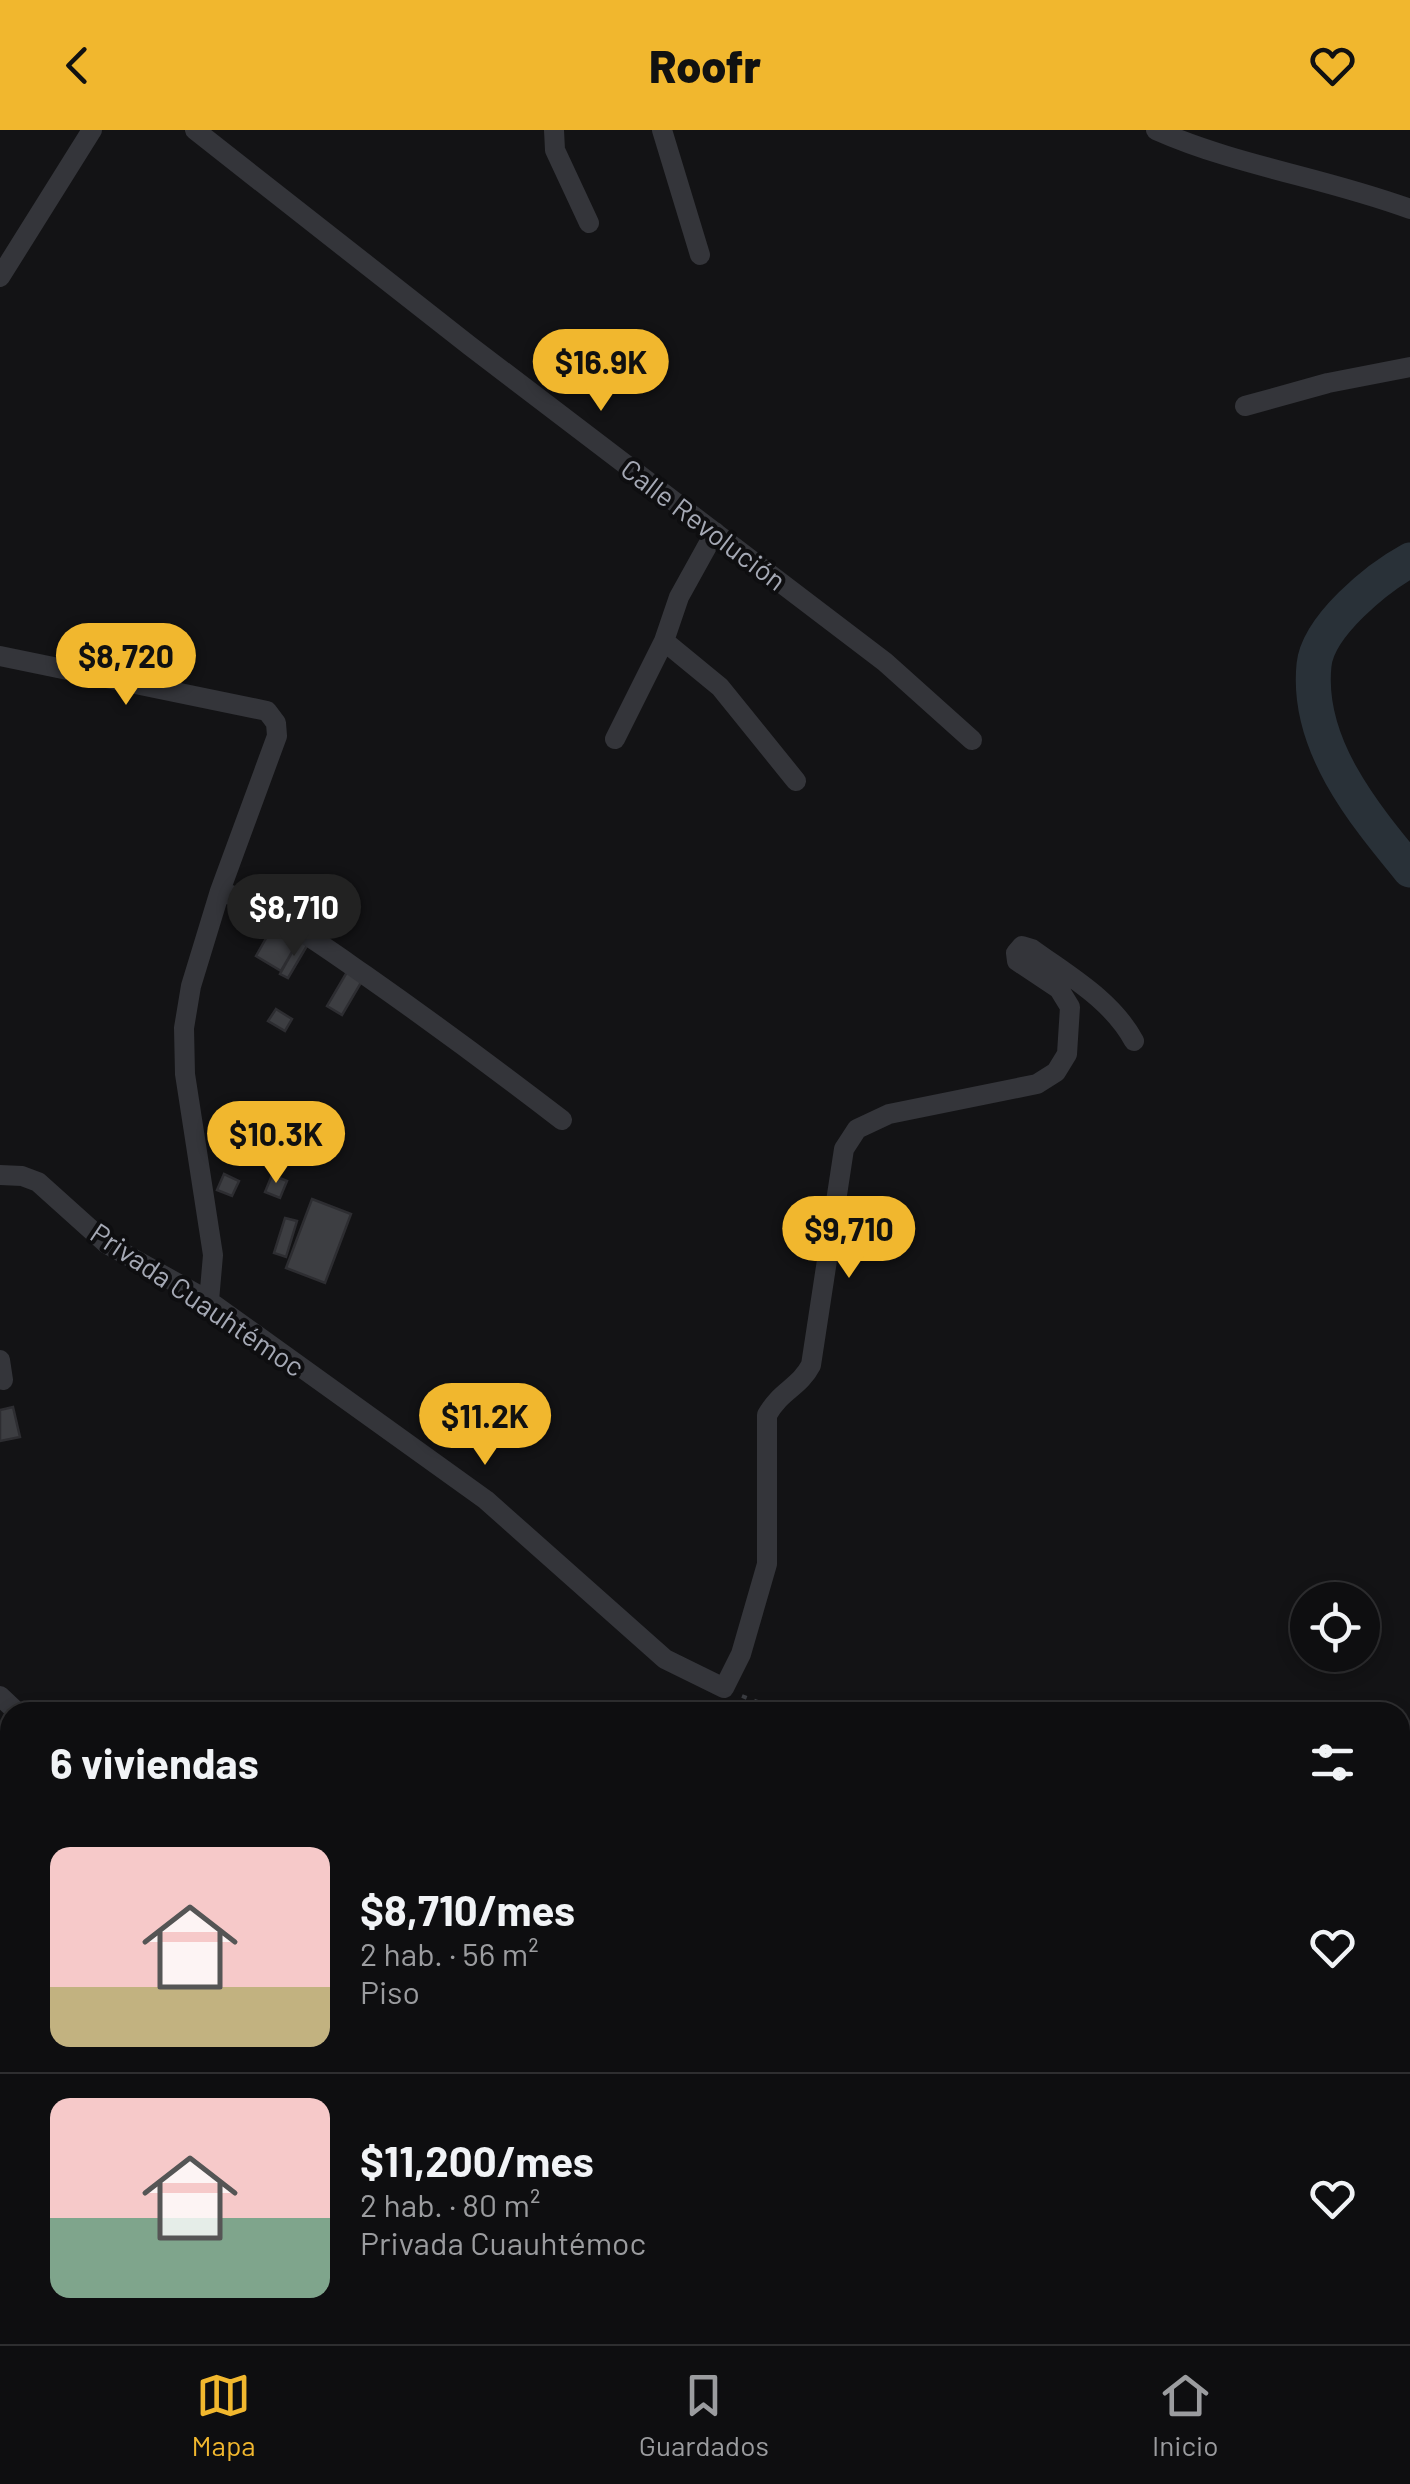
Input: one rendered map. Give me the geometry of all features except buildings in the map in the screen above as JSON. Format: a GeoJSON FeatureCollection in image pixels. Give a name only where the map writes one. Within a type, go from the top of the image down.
{"type":"FeatureCollection","features":[{"type":"Feature","properties":{"kind":"street"},"geometry":{"type":"LineString","coordinates":[[0,277],[92,130]]}},
{"type":"Feature","properties":{"kind":"street","name":"Calle Revolución"},"geometry":{"type":"LineString","coordinates":[[195,130],[886,662],[972,740]]}},
{"type":"Feature","properties":{"kind":"street"},"geometry":{"type":"LineString","coordinates":[[554,130],[555,150],[589,223]]}},
{"type":"Feature","properties":{"kind":"street"},"geometry":{"type":"LineString","coordinates":[[662,130],[700,255]]}},
{"type":"Feature","properties":{"kind":"street"},"geometry":{"type":"LineString","coordinates":[[1156,130],[1244,162],[1360,190],[1410,209]]}},
{"type":"Feature","properties":{"kind":"street"},"geometry":{"type":"LineString","coordinates":[[1245,406],[1328,383],[1410,367]]}},
{"type":"Feature","properties":{"kind":"street"},"geometry":{"type":"LineString","coordinates":[[615,740],[664,642],[679,597],[714,532]]}},
{"type":"Feature","properties":{"kind":"street"},"geometry":{"type":"LineString","coordinates":[[664,642],[720,687],[796,781]]}},
{"type":"Feature","properties":{"kind":"street"},"geometry":{"type":"LineString","coordinates":[[0,656],[268,712],[276,723],[278,736],[220,890],[191,986],[184,1028],[185,1074],[214,1255],[209,1301]]}},
{"type":"Feature","properties":{"kind":"street"},"geometry":{"type":"LineString","coordinates":[[220,890],[251,901],[312,938],[462,1043],[562,1120]]}},
{"type":"Feature","properties":{"kind":"street"},"geometry":{"type":"LineString","coordinates":[[724,1688],[741,1654],[767,1564],[767,1414],[777,1396],[804,1379],[810,1364],[844,1149],[857,1129],[889,1114],[1037,1084],[1056,1072],[1067,1054],[1070,1007],[1059,989],[1017,961],[1016,953],[1022,946],[1032,949],[1098,997],[1123,1021],[1134,1041]]}},
{"type":"Feature","properties":{"kind":"street","name":"Privada Cuauhtémoc"},"geometry":{"type":"LineString","coordinates":[[0,1175],[22,1176],[38,1182],[108,1244],[209,1301],[486,1500],[664,1659],[724,1688]]}},
{"type":"Feature","properties":{"kind":"path"},"geometry":{"type":"LineString","coordinates":[[724,1688],[759,1702]]}},
{"type":"Feature","properties":{"kind":"waterway"},"geometry":{"type":"LineString","coordinates":[[1410,560],[1366,591],[1337,619],[1318,650],[1314,665],[1314,694],[1328,750],[1357,801],[1410,870]]}}]}
